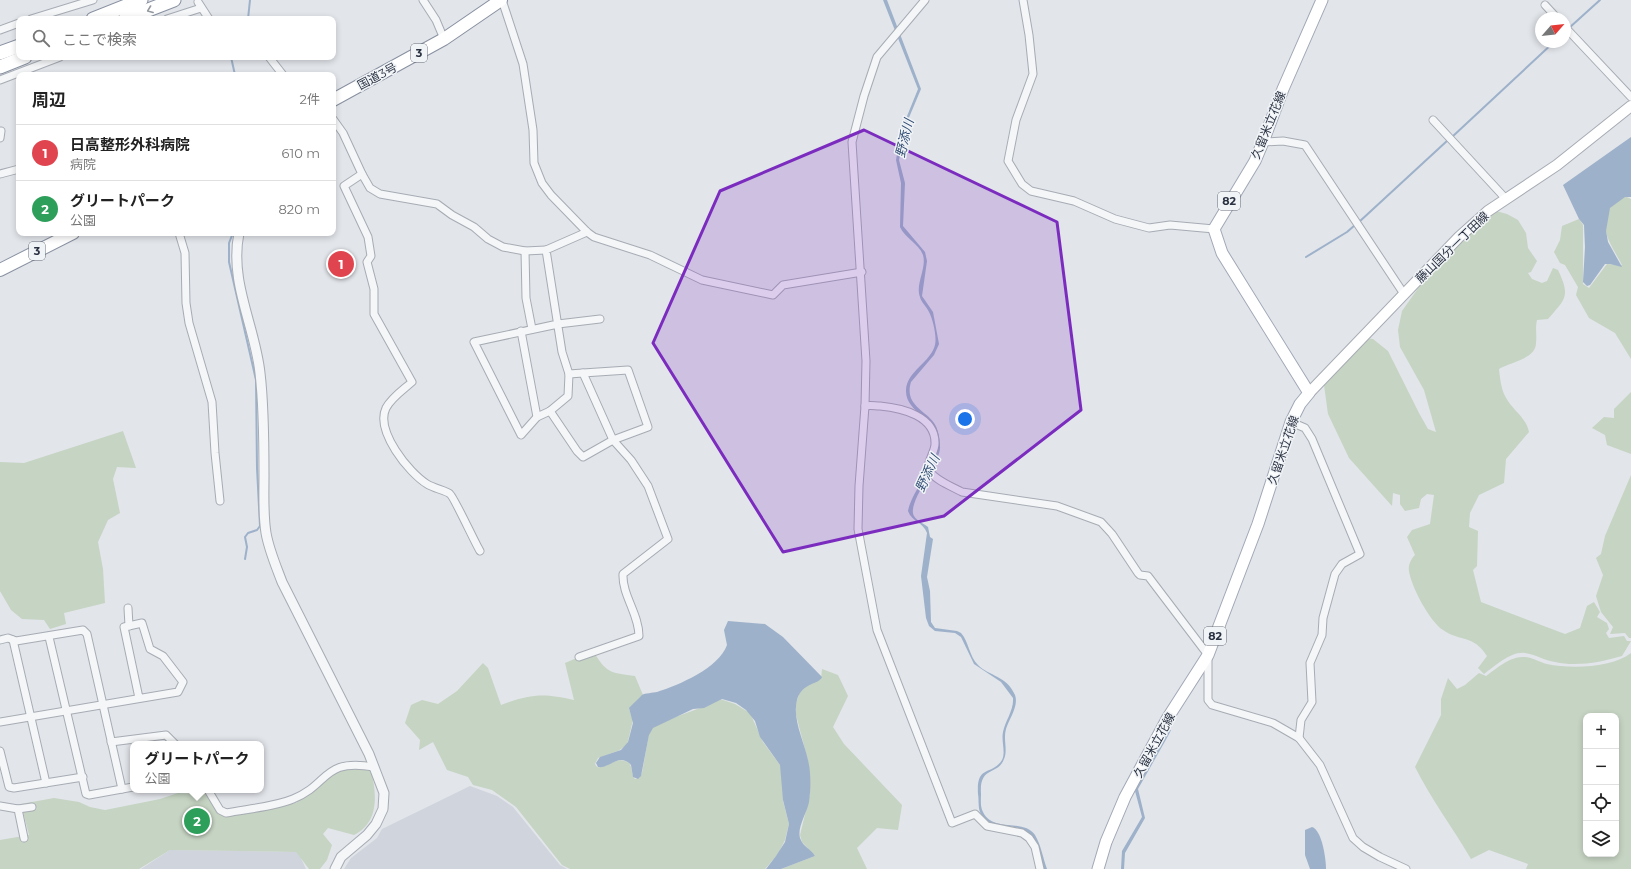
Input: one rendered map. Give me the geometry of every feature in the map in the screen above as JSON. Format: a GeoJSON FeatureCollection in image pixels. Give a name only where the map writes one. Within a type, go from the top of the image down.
{"type":"FeatureCollection","features":[{"type":"Feature","properties":{"kind":"highway"},"geometry":{"type":"LineString","coordinates":[[101,16],[141,0]]}},
{"type":"Feature","properties":{"kind":"highway"},"geometry":{"type":"LineString","coordinates":[[133,16],[174,0]]}},
{"type":"Feature","properties":{"kind":"highway","name":"国道3号"},"geometry":{"type":"LineString","coordinates":[[336,98],[444,39],[502,0]]}},
{"type":"Feature","properties":{"kind":"highway"},"geometry":{"type":"LineString","coordinates":[[0,53],[16,47]]}},
{"type":"Feature","properties":{"kind":"highway"},"geometry":{"type":"LineString","coordinates":[[0,66],[17,60]]}},
{"type":"Feature","properties":{"kind":"highway","name":"3"},"geometry":{"type":"LineString","coordinates":[[1,267],[67,236]]}},
{"type":"Feature","properties":{"kind":"main road","name":"久留米立花線"},"geometry":{"type":"LineString","coordinates":[[1214,229],[1264,142],[1283,89],[1322,0]]}},
{"type":"Feature","properties":{"kind":"main road","name":"藤山国分一丁田線"},"geometry":{"type":"LineString","coordinates":[[1309,393],[1459,237],[1488,211],[1557,165],[1631,106]]}},
{"type":"Feature","properties":{"kind":"main road"},"geometry":{"type":"LineString","coordinates":[[1214,229],[1222,253],[1309,393]]}},
{"type":"Feature","properties":{"kind":"main road","name":"久留米立花線"},"geometry":{"type":"LineString","coordinates":[[1098,869],[1106,842],[1125,797],[1167,720],[1208,655],[1258,524],[1291,422],[1300,404],[1309,393]]}},
{"type":"Feature","properties":{"kind":"street"},"geometry":{"type":"LineString","coordinates":[[41,16],[93,0]]}},
{"type":"Feature","properties":{"kind":"street"},"geometry":{"type":"LineString","coordinates":[[423,0],[436,20],[444,39]]}},
{"type":"Feature","properties":{"kind":"street"},"geometry":{"type":"LineString","coordinates":[[502,0],[515,33],[523,64],[533,130],[534,163],[542,183],[551,195],[587,232],[594,237],[650,255],[702,280],[773,295],[783,285],[862,272]]}},
{"type":"Feature","properties":{"kind":"street"},"geometry":{"type":"LineString","coordinates":[[925,0],[877,57],[864,96],[852,142],[862,272],[866,362],[858,529],[877,630],[897,685],[952,823],[975,814],[987,826],[1022,834],[1035,847],[1040,869]]}},
{"type":"Feature","properties":{"kind":"street"},"geometry":{"type":"LineString","coordinates":[[1023,0],[1029,35],[1033,74],[1016,120],[1008,161],[1022,184],[1031,191],[1074,201],[1115,219],[1134,225],[1149,228],[1170,225],[1214,229]]}},
{"type":"Feature","properties":{"kind":"street"},"geometry":{"type":"LineString","coordinates":[[175,16],[199,5],[207,16]]}},
{"type":"Feature","properties":{"kind":"street"},"geometry":{"type":"LineString","coordinates":[[1545,5],[1551,12]]}},
{"type":"Feature","properties":{"kind":"street"},"geometry":{"type":"LineString","coordinates":[[0,30],[16,24]]}},
{"type":"Feature","properties":{"kind":"street"},"geometry":{"type":"LineString","coordinates":[[1571,33],[1631,97]]}},
{"type":"Feature","properties":{"kind":"street"},"geometry":{"type":"LineString","coordinates":[[25,72],[53,60]]}},
{"type":"Feature","properties":{"kind":"street"},"geometry":{"type":"LineString","coordinates":[[271,60],[281,72]]}},
{"type":"Feature","properties":{"kind":"street"},"geometry":{"type":"LineString","coordinates":[[0,80],[16,76]]}},
{"type":"Feature","properties":{"kind":"street"},"geometry":{"type":"LineString","coordinates":[[1433,120],[1506,199]]}},
{"type":"Feature","properties":{"kind":"street"},"geometry":{"type":"LineString","coordinates":[[336,123],[343,133],[370,188],[380,194],[437,204],[452,215],[474,227],[488,239],[503,247],[525,251],[546,250],[587,232]]}},
{"type":"Feature","properties":{"kind":"street"},"geometry":{"type":"LineString","coordinates":[[1264,142],[1283,141],[1305,145],[1404,294]]}},
{"type":"Feature","properties":{"kind":"street"},"geometry":{"type":"LineString","coordinates":[[0,174],[16,170]]}},
{"type":"Feature","properties":{"kind":"street"},"geometry":{"type":"LineString","coordinates":[[362,174],[344,186],[368,237],[371,256],[367,262],[374,289],[374,314],[412,382],[392,399],[386,410],[384,426],[393,447],[411,471],[426,484],[450,494],[480,551]]}},
{"type":"Feature","properties":{"kind":"street"},"geometry":{"type":"LineString","coordinates":[[180,236],[185,253],[186,303],[189,323],[212,402],[220,501]]}},
{"type":"Feature","properties":{"kind":"street"},"geometry":{"type":"LineString","coordinates":[[239,236],[236,258],[238,275],[260,371],[263,402],[264,506],[266,533],[272,556],[282,582],[374,767],[384,793],[383,808],[376,824],[367,835],[341,857],[335,869]]}},
{"type":"Feature","properties":{"kind":"street"},"geometry":{"type":"LineString","coordinates":[[546,250],[558,324],[562,352],[569,374],[568,396],[550,411],[537,417],[521,435],[474,342],[558,324],[600,319]]}},
{"type":"Feature","properties":{"kind":"street"},"geometry":{"type":"LineString","coordinates":[[525,251],[526,298],[532,329]]}},
{"type":"Feature","properties":{"kind":"street"},"geometry":{"type":"LineString","coordinates":[[521,331],[537,417]]}},
{"type":"Feature","properties":{"kind":"street"},"geometry":{"type":"LineString","coordinates":[[550,411],[577,451],[583,457],[613,440],[648,427],[628,370],[569,374]]}},
{"type":"Feature","properties":{"kind":"street"},"geometry":{"type":"LineString","coordinates":[[579,657],[639,636],[639,627],[623,582],[623,574],[668,539],[648,486],[631,460],[613,440],[583,373]]}},
{"type":"Feature","properties":{"kind":"street"},"geometry":{"type":"LineString","coordinates":[[865,406],[903,410],[926,422],[932,428],[935,443],[928,466],[930,472],[948,486],[962,492],[1058,506],[1101,522],[1112,534],[1138,573],[1140,575],[1148,576],[1208,655],[1208,700],[1212,705],[1272,723],[1299,738],[1320,766],[1353,838],[1363,847],[1380,857],[1406,869]]}},
{"type":"Feature","properties":{"kind":"street"},"geometry":{"type":"LineString","coordinates":[[1291,422],[1305,428],[1312,439],[1360,554],[1342,564],[1335,574],[1323,618],[1322,635],[1310,663],[1312,702],[1301,720],[1299,738]]}},
{"type":"Feature","properties":{"kind":"street"},"geometry":{"type":"LineString","coordinates":[[128,608],[129,626]]}},
{"type":"Feature","properties":{"kind":"street"},"geometry":{"type":"LineString","coordinates":[[0,722],[178,692],[183,682],[163,656],[150,649],[142,623],[124,627],[139,698]]}},
{"type":"Feature","properties":{"kind":"street"},"geometry":{"type":"LineString","coordinates":[[0,640],[8,638],[16,641],[49,637],[83,630],[86,634],[122,789]]}},
{"type":"Feature","properties":{"kind":"street"},"geometry":{"type":"LineString","coordinates":[[49,637],[86,794],[89,795],[130,788]]}},
{"type":"Feature","properties":{"kind":"street"},"geometry":{"type":"LineString","coordinates":[[13,640],[46,783]]}},
{"type":"Feature","properties":{"kind":"street"},"geometry":{"type":"LineString","coordinates":[[112,742],[166,734],[172,741]]}},
{"type":"Feature","properties":{"kind":"street"},"geometry":{"type":"LineString","coordinates":[[0,751],[9,787],[14,788],[83,778]]}},
{"type":"Feature","properties":{"kind":"street"},"geometry":{"type":"LineString","coordinates":[[210,793],[220,810],[226,813],[291,800],[304,795],[335,768],[346,765],[374,767]]}},
{"type":"Feature","properties":{"kind":"street"},"geometry":{"type":"LineString","coordinates":[[0,806],[18,809],[32,806]]}},
{"type":"Feature","properties":{"kind":"street"},"geometry":{"type":"LineString","coordinates":[[18,809],[24,838]]}},
{"type":"Feature","properties":{"kind":"highlighted area"},"geometry":{"type":"Polygon","coordinates":[[[864,130],[1057,222],[1081,410],[944,516],[783,552],[653,343],[720,191],[864,130]]]}},
{"type":"Feature","properties":{"kind":"shaded area"},"geometry":{"type":"Polygon","coordinates":[[[470,786],[497,796],[513,807],[560,865],[567,869],[344,869],[351,858],[377,838],[382,829],[470,786]]]}},
{"type":"Feature","properties":{"kind":"shaded area"},"geometry":{"type":"Polygon","coordinates":[[[170,850],[298,852],[306,869],[141,869],[170,850]]]}},
{"type":"Feature","properties":{"kind":"green space"},"geometry":{"type":"Polygon","coordinates":[[[1625,196],[1631,199],[1631,359],[1615,333],[1589,318],[1576,295],[1578,287],[1565,265],[1560,263],[1554,252],[1560,240],[1562,226],[1579,219],[1583,225],[1583,284],[1589,288],[1607,264],[1622,265],[1608,238],[1605,223],[1606,216],[1610,208],[1625,196]]]}},
{"type":"Feature","properties":{"kind":"green space"},"geometry":{"type":"Polygon","coordinates":[[[1496,211],[1507,214],[1518,220],[1526,233],[1528,248],[1537,261],[1531,272],[1528,273],[1532,279],[1542,283],[1547,281],[1553,268],[1558,270],[1565,292],[1559,307],[1548,319],[1537,320],[1536,343],[1532,353],[1499,369],[1505,396],[1525,422],[1529,432],[1506,459],[1504,483],[1479,495],[1470,513],[1469,527],[1478,531],[1477,566],[1473,570],[1481,602],[1565,634],[1580,628],[1587,606],[1594,602],[1600,612],[1597,617],[1607,623],[1609,629],[1606,633],[1609,638],[1624,636],[1627,641],[1631,641],[1622,656],[1606,660],[1572,664],[1551,661],[1529,654],[1520,653],[1514,654],[1503,660],[1484,674],[1478,668],[1487,656],[1482,649],[1471,641],[1449,634],[1432,620],[1417,594],[1409,571],[1411,560],[1415,555],[1407,537],[1412,530],[1430,524],[1434,495],[1427,494],[1421,499],[1419,508],[1405,511],[1400,504],[1400,495],[1393,493],[1392,506],[1349,458],[1328,414],[1324,385],[1366,338],[1373,339],[1388,351],[1428,429],[1436,432],[1424,390],[1400,347],[1398,330],[1402,311],[1424,280],[1485,217],[1496,211]]]}},
{"type":"Feature","properties":{"kind":"green space"},"geometry":{"type":"Polygon","coordinates":[[[1631,392],[1631,454],[1607,445],[1605,435],[1592,428],[1604,417],[1614,418],[1614,409],[1631,392]]]}},
{"type":"Feature","properties":{"kind":"green space"},"geometry":{"type":"Polygon","coordinates":[[[123,431],[136,468],[117,467],[113,479],[120,513],[108,520],[98,542],[103,569],[105,603],[64,613],[66,624],[50,629],[44,620],[22,619],[11,610],[0,591],[0,462],[24,463],[123,431]]]}},
{"type":"Feature","properties":{"kind":"green space"},"geometry":{"type":"Polygon","coordinates":[[[1631,475],[1631,638],[1629,638],[1625,633],[1610,634],[1613,627],[1601,612],[1596,596],[1603,575],[1596,558],[1601,554],[1605,536],[1631,475]]]}},
{"type":"Feature","properties":{"kind":"green space"},"geometry":{"type":"Polygon","coordinates":[[[1631,653],[1631,869],[1526,869],[1528,864],[1489,850],[1471,859],[1428,791],[1415,767],[1441,715],[1441,699],[1448,678],[1457,689],[1465,685],[1479,673],[1486,676],[1508,661],[1519,657],[1530,658],[1556,666],[1579,667],[1613,662],[1631,653]]]}},
{"type":"Feature","properties":{"kind":"green space"},"geometry":{"type":"Polygon","coordinates":[[[595,654],[599,661],[607,669],[616,673],[635,676],[643,695],[629,709],[633,720],[627,745],[618,751],[598,758],[595,764],[597,767],[621,760],[625,761],[630,764],[635,779],[639,778],[642,773],[649,734],[652,728],[720,699],[735,704],[750,713],[763,742],[780,765],[783,775],[783,801],[789,824],[785,840],[778,854],[765,869],[570,869],[562,865],[516,807],[492,790],[473,785],[468,777],[447,770],[433,742],[419,750],[420,740],[405,723],[411,705],[422,700],[438,704],[457,691],[483,663],[488,668],[501,705],[537,696],[554,696],[574,700],[565,663],[579,657],[595,654]]]}},
{"type":"Feature","properties":{"kind":"green space"},"geometry":{"type":"Polygon","coordinates":[[[822,669],[838,675],[848,696],[833,727],[844,744],[902,805],[898,830],[877,828],[857,848],[867,869],[781,869],[815,856],[802,842],[800,835],[810,794],[808,761],[796,715],[796,704],[799,694],[806,685],[821,679],[822,669]]]}},
{"type":"Feature","properties":{"kind":"green space"},"geometry":{"type":"Polygon","coordinates":[[[353,768],[371,771],[375,798],[372,816],[362,830],[354,835],[328,828],[323,834],[332,845],[327,860],[320,869],[309,869],[296,852],[170,850],[139,869],[0,869],[0,840],[29,835],[21,804],[54,798],[79,802],[90,807],[105,810],[160,799],[178,793],[206,794],[219,813],[225,816],[296,803],[314,790],[328,776],[338,771],[353,768]]]}},
{"type":"Feature","properties":{"kind":"water","name":"野添川"},"geometry":{"type":"Polygon","coordinates":[[[883,0],[887,0],[921,89],[908,120],[899,160],[905,183],[903,226],[925,252],[927,261],[922,296],[933,312],[939,344],[934,355],[911,382],[910,390],[910,396],[913,402],[930,418],[935,425],[940,443],[936,462],[919,492],[913,510],[914,516],[928,527],[930,537],[933,539],[927,577],[930,591],[931,622],[935,628],[957,631],[961,633],[978,665],[982,669],[1003,680],[1012,689],[1015,695],[1015,708],[1005,733],[1005,756],[998,768],[990,772],[983,779],[981,785],[981,808],[988,818],[994,822],[1023,827],[1030,830],[1037,839],[1047,869],[1044,869],[1034,840],[1028,833],[1023,829],[1016,827],[989,822],[984,818],[979,810],[978,785],[980,778],[982,774],[994,768],[1002,760],[1004,754],[1003,732],[1011,711],[1013,698],[1001,682],[974,664],[961,637],[955,633],[935,631],[929,626],[926,618],[921,576],[927,533],[923,526],[912,518],[908,511],[914,494],[934,460],[938,445],[937,436],[933,428],[911,405],[907,398],[906,390],[910,377],[933,351],[935,337],[930,315],[921,299],[919,292],[924,265],[923,255],[900,227],[901,183],[896,160],[901,131],[918,89],[883,0]]]}},
{"type":"Feature","properties":{"kind":"water"},"geometry":{"type":"Polygon","coordinates":[[[1631,137],[1631,197],[1625,197],[1610,208],[1606,231],[1608,242],[1622,267],[1605,264],[1590,285],[1587,286],[1583,282],[1585,247],[1584,225],[1579,219],[1563,185],[1631,137]]]}},
{"type":"Feature","properties":{"kind":"water"},"geometry":{"type":"Polygon","coordinates":[[[728,621],[765,624],[783,637],[822,677],[820,680],[806,687],[799,694],[796,707],[797,722],[809,765],[810,781],[809,802],[799,834],[803,844],[815,856],[781,869],[766,869],[785,842],[789,824],[783,800],[780,765],[760,737],[755,721],[746,710],[736,703],[722,699],[704,708],[693,709],[653,728],[649,735],[641,776],[638,779],[633,777],[631,765],[627,761],[618,760],[602,767],[598,767],[596,763],[600,757],[621,750],[628,742],[633,723],[629,708],[642,695],[657,692],[687,680],[716,661],[723,653],[727,645],[724,630],[728,621]]]}},
{"type":"Feature","properties":{"kind":"water"},"geometry":{"type":"Polygon","coordinates":[[[1168,729],[1171,730],[1138,789],[1145,818],[1125,853],[1124,869],[1121,869],[1122,851],[1142,817],[1135,791],[1168,729]]]}},
{"type":"Feature","properties":{"kind":"water"},"geometry":{"type":"Polygon","coordinates":[[[1312,827],[1321,839],[1326,869],[1310,869],[1305,855],[1305,830],[1312,827]]]}},
{"type":"Feature","properties":{"kind":"waterway"},"geometry":{"type":"LineString","coordinates":[[248,16],[250,0]]}},
{"type":"Feature","properties":{"kind":"waterway"},"geometry":{"type":"LineString","coordinates":[[1571,26],[1600,0]]}},
{"type":"Feature","properties":{"kind":"waterway"},"geometry":{"type":"LineString","coordinates":[[1452,137],[1548,48]]}},
{"type":"Feature","properties":{"kind":"waterway"},"geometry":{"type":"LineString","coordinates":[[232,60],[234,72]]}},
{"type":"Feature","properties":{"kind":"waterway"},"geometry":{"type":"LineString","coordinates":[[1359,222],[1448,140]]}},
{"type":"Feature","properties":{"kind":"waterway"},"geometry":{"type":"LineString","coordinates":[[1306,257],[1347,232],[1355,225]]}},
{"type":"Feature","properties":{"kind":"waterway"},"geometry":{"type":"LineString","coordinates":[[232,236],[229,243],[229,262],[256,380],[257,468],[260,526],[257,530],[248,533],[245,537],[247,547],[245,559]]}},
{"type":"Feature","properties":{"kind":"place","name":"日高整形外科病院"},"geometry":{"type":"Point","coordinates":[341,264]}},
{"type":"Feature","properties":{"kind":"place","name":"グリートパーク"},"geometry":{"type":"Point","coordinates":[197,821]}}]}
